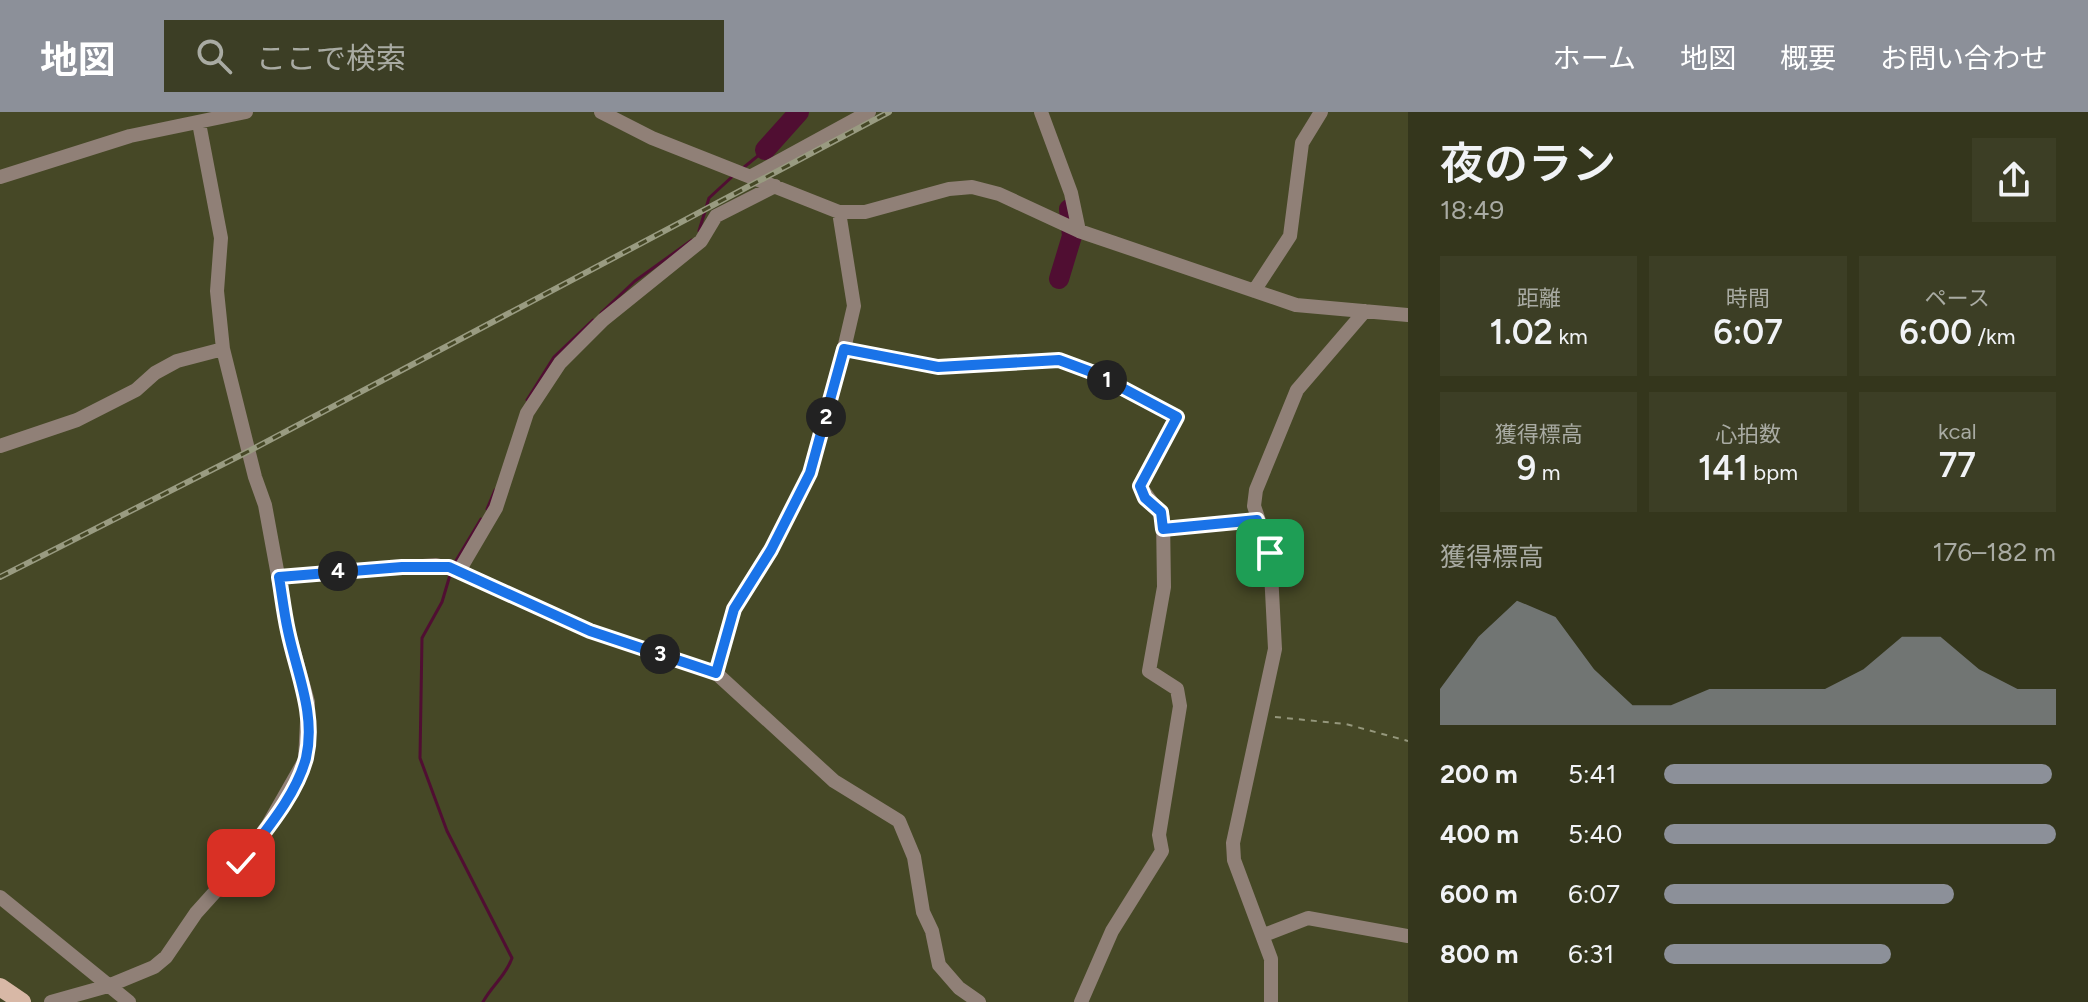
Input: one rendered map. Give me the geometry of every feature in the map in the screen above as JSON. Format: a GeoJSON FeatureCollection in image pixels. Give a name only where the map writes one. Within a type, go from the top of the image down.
{"type":"FeatureCollection","features":[{"type":"Feature","properties":{"kind":"main road"},"geometry":{"type":"LineString","coordinates":[[0,988],[22,1002]]}},
{"type":"Feature","properties":{"kind":"street"},"geometry":{"type":"LineString","coordinates":[[0,177],[118,139],[246,112]]}},
{"type":"Feature","properties":{"kind":"street"},"geometry":{"type":"LineString","coordinates":[[601,112],[652,138],[839,212],[865,212],[949,189],[972,187],[999,194],[1079,231],[1296,305],[1408,315]]}},
{"type":"Feature","properties":{"kind":"street"},"geometry":{"type":"LineString","coordinates":[[748,176],[869,112]]}},
{"type":"Feature","properties":{"kind":"street"},"geometry":{"type":"LineString","coordinates":[[1041,112],[1071,193],[1079,231]]}},
{"type":"Feature","properties":{"kind":"street"},"geometry":{"type":"LineString","coordinates":[[1254,291],[1290,236],[1302,143],[1321,112]]}},
{"type":"Feature","properties":{"kind":"street"},"geometry":{"type":"LineString","coordinates":[[51,1002],[108,986],[154,967],[166,957],[196,913],[241,863],[268,825],[305,760],[308,702],[288,630],[265,505],[223,349],[217,291],[221,238],[199,123]]}},
{"type":"Feature","properties":{"kind":"street"},"geometry":{"type":"LineString","coordinates":[[455,569],[496,508],[527,413],[560,363],[603,320],[701,241],[716,216],[775,186]]}},
{"type":"Feature","properties":{"kind":"street"},"geometry":{"type":"LineString","coordinates":[[716,673],[734,609],[771,550],[810,473],[844,349],[854,306],[839,212]]}},
{"type":"Feature","properties":{"kind":"street"},"geometry":{"type":"LineString","coordinates":[[1271,1002],[1271,959],[1234,860],[1233,843],[1275,649],[1270,553],[1257,520],[1256,490],[1285,413],[1304,378],[1365,311]]}},
{"type":"Feature","properties":{"kind":"street"},"geometry":{"type":"LineString","coordinates":[[0,446],[77,420],[136,390],[155,373],[177,361],[223,349]]}},
{"type":"Feature","properties":{"kind":"street"},"geometry":{"type":"LineString","coordinates":[[844,349],[938,367],[1059,360],[1094,373],[1173,412],[1177,417],[1140,486],[1145,498],[1161,512],[1163,529],[1164,587],[1148,665],[1155,677],[1177,689],[1180,706],[1159,835],[1162,851],[1130,897],[1081,1002]]}},
{"type":"Feature","properties":{"kind":"street"},"geometry":{"type":"LineString","coordinates":[[1163,529],[1257,520]]}},
{"type":"Feature","properties":{"kind":"street"},"geometry":{"type":"LineString","coordinates":[[279,577],[402,567],[455,569],[590,631],[716,673],[834,781],[899,821],[914,857],[923,912],[932,931],[939,965],[959,988],[979,1002]]}},
{"type":"Feature","properties":{"kind":"street"},"geometry":{"type":"LineString","coordinates":[[0,897],[52,936],[129,1002]]}},
{"type":"Feature","properties":{"kind":"street"},"geometry":{"type":"LineString","coordinates":[[1264,935],[1308,918],[1408,936]]}},
{"type":"Feature","properties":{"kind":"path"},"geometry":{"type":"LineString","coordinates":[[1262,716],[1346,724],[1408,741]]}},
{"type":"Feature","properties":{"kind":"waterway"},"geometry":{"type":"LineString","coordinates":[[765,150],[799,112]]}},
{"type":"Feature","properties":{"kind":"waterway"},"geometry":{"type":"LineString","coordinates":[[743,168],[765,150]]}},
{"type":"Feature","properties":{"kind":"waterway"},"geometry":{"type":"LineString","coordinates":[[699,231],[709,198],[734,175]]}},
{"type":"Feature","properties":{"kind":"waterway"},"geometry":{"type":"LineString","coordinates":[[1059,279],[1072,236],[1069,209]]}},
{"type":"Feature","properties":{"kind":"waterway"},"geometry":{"type":"LineString","coordinates":[[601,313],[635,281],[692,240]]}},
{"type":"Feature","properties":{"kind":"waterway"},"geometry":{"type":"LineString","coordinates":[[527,400],[554,357],[593,320]]}},
{"type":"Feature","properties":{"kind":"waterway"},"geometry":{"type":"LineString","coordinates":[[487,509],[495,490]]}},
{"type":"Feature","properties":{"kind":"waterway"},"geometry":{"type":"LineString","coordinates":[[454,564],[481,519]]}},
{"type":"Feature","properties":{"kind":"waterway"},"geometry":{"type":"LineString","coordinates":[[450,575],[442,602],[422,638],[420,758],[447,831],[512,958],[483,1002]]}},
{"type":"Feature","properties":{"kind":"railway"},"geometry":{"type":"LineString","coordinates":[[0,577],[249,451],[889,112]]}},
{"type":"Feature","properties":{"kind":"route"},"geometry":{"type":"LineString","coordinates":[[241,863],[295,784],[305,760],[309,737],[308,702],[288,630],[279,577],[436,565],[449,567],[590,631],[716,673],[734,609],[771,550],[810,473],[844,349],[938,367],[1059,360],[1094,373],[1173,412],[1177,417],[1140,486],[1145,498],[1161,512],[1163,529],[1257,520],[1270,553]]}}]}
